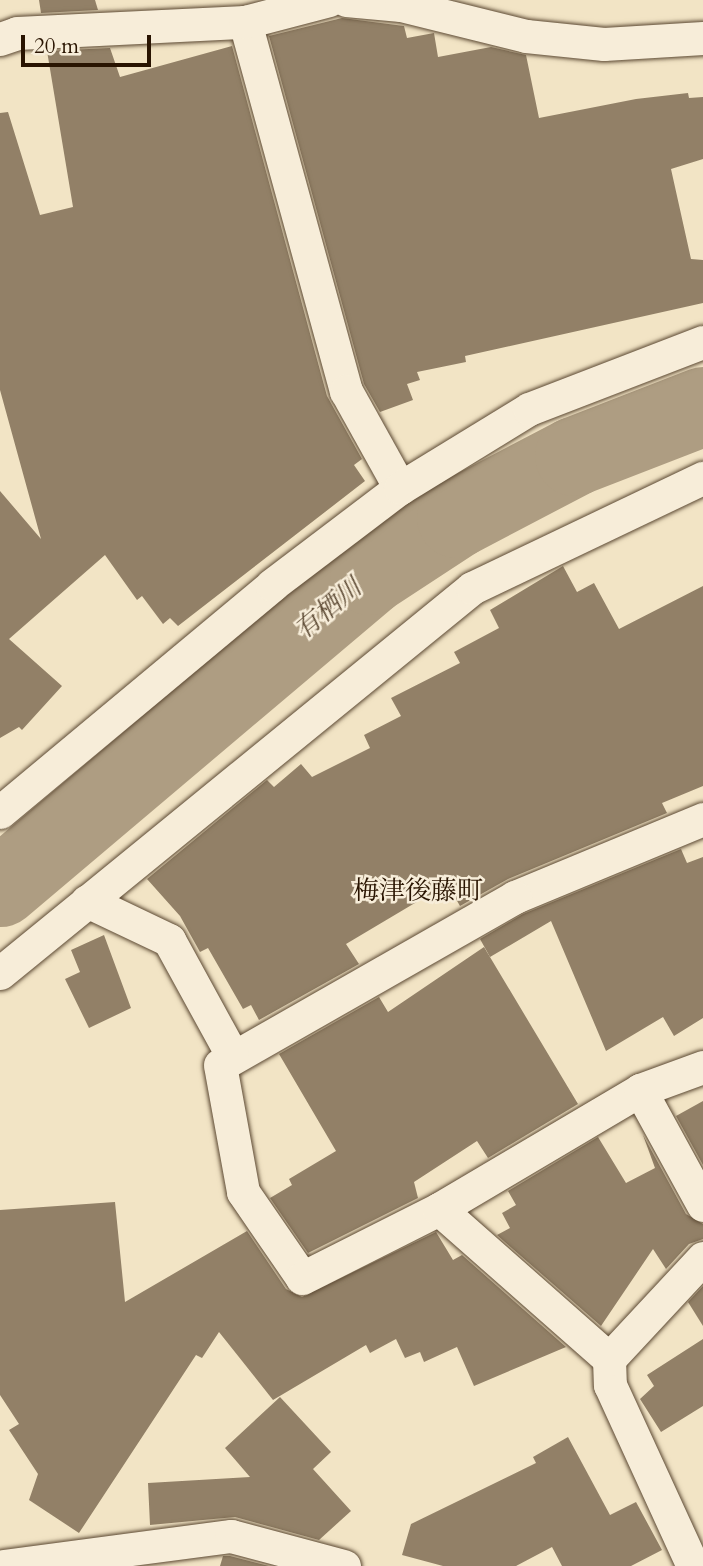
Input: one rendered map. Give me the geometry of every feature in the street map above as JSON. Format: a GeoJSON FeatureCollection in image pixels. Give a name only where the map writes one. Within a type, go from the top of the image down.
{"type":"FeatureCollection","features":[{"type":"Feature","properties":{"kind":"street"},"geometry":{"type":"LineString","coordinates":[[0,39],[17,33],[245,22],[328,0]]}},
{"type":"Feature","properties":{"kind":"street"},"geometry":{"type":"LineString","coordinates":[[346,0],[401,5],[526,36],[642,45],[703,38]]}},
{"type":"Feature","properties":{"kind":"street"},"geometry":{"type":"LineString","coordinates":[[245,22],[346,391],[400,488]]}},
{"type":"Feature","properties":{"kind":"street"},"geometry":{"type":"LineString","coordinates":[[0,812],[272,585],[400,488],[529,409],[703,342]]}},
{"type":"Feature","properties":{"kind":"street"},"geometry":{"type":"LineString","coordinates":[[0,973],[472,588],[703,478]]}},
{"type":"Feature","properties":{"kind":"street"},"geometry":{"type":"LineString","coordinates":[[703,819],[515,897],[232,1055],[220,1065],[243,1192],[302,1278],[439,1209],[640,1090],[703,1067]]}},
{"type":"Feature","properties":{"kind":"street"},"geometry":{"type":"LineString","coordinates":[[87,901],[169,940],[232,1055]]}},
{"type":"Feature","properties":{"kind":"street"},"geometry":{"type":"LineString","coordinates":[[640,1090],[703,1205]]}},
{"type":"Feature","properties":{"kind":"street"},"geometry":{"type":"LineString","coordinates":[[439,1209],[609,1359]]}},
{"type":"Feature","properties":{"kind":"street"},"geometry":{"type":"LineString","coordinates":[[693,1566],[610,1385],[609,1359],[703,1258]]}},
{"type":"Feature","properties":{"kind":"street"},"geometry":{"type":"LineString","coordinates":[[3,1566],[231,1536],[344,1566]]}},
{"type":"Feature","properties":{"kind":"building"},"geometry":{"type":"Polygon","coordinates":[[[39,0],[95,0],[98,10],[41,13],[39,0]]]}},
{"type":"Feature","properties":{"kind":"building"},"geometry":{"type":"Polygon","coordinates":[[[342,18],[404,26],[407,38],[434,33],[438,57],[491,47],[526,55],[539,118],[636,99],[688,93],[689,98],[703,97],[703,159],[671,169],[691,259],[703,260],[703,303],[465,356],[466,362],[417,372],[420,380],[407,384],[413,400],[380,412],[364,384],[269,36],[342,18]]]}},
{"type":"Feature","properties":{"kind":"building"},"geometry":{"type":"Polygon","coordinates":[[[232,46],[327,396],[362,459],[354,465],[365,481],[178,626],[170,618],[163,624],[142,596],[137,600],[105,555],[9,639],[62,686],[22,730],[19,727],[0,738],[0,491],[41,539],[0,390],[0,113],[8,112],[40,215],[73,207],[47,51],[110,48],[120,77],[232,46]]]}},
{"type":"Feature","properties":{"kind":"building"},"geometry":{"type":"Polygon","coordinates":[[[563,566],[577,592],[594,583],[619,629],[703,586],[703,786],[662,803],[667,813],[508,879],[460,906],[449,887],[425,897],[346,944],[359,964],[259,1020],[251,1005],[243,1009],[208,948],[200,952],[180,916],[147,879],[267,780],[274,787],[301,764],[312,777],[370,748],[364,735],[401,716],[391,698],[460,663],[454,652],[499,628],[490,610],[563,566]]]}},
{"type":"Feature","properties":{"kind":"building"},"geometry":{"type":"Polygon","coordinates":[[[681,849],[687,863],[703,857],[703,1018],[674,1036],[663,1017],[606,1051],[551,921],[490,957],[480,939],[523,914],[681,849]]]}},
{"type":"Feature","properties":{"kind":"building"},"geometry":{"type":"Polygon","coordinates":[[[104,935],[131,1008],[89,1028],[65,979],[80,972],[71,950],[104,935]]]}},
{"type":"Feature","properties":{"kind":"building"},"geometry":{"type":"Polygon","coordinates":[[[484,947],[578,1104],[488,1158],[477,1141],[414,1182],[418,1198],[308,1253],[270,1198],[292,1185],[289,1179],[336,1151],[279,1054],[379,997],[388,1012],[484,947]]]}},
{"type":"Feature","properties":{"kind":"building"},"geometry":{"type":"Polygon","coordinates":[[[703,1101],[703,1165],[676,1116],[703,1101]]]}},
{"type":"Feature","properties":{"kind":"building"},"geometry":{"type":"Polygon","coordinates":[[[643,1135],[686,1214],[703,1224],[703,1239],[689,1244],[666,1269],[653,1249],[601,1326],[497,1235],[510,1228],[502,1213],[516,1205],[508,1191],[598,1137],[626,1183],[655,1168],[643,1135]]]}},
{"type":"Feature","properties":{"kind":"building"},"geometry":{"type":"Polygon","coordinates":[[[115,1202],[125,1302],[247,1231],[286,1289],[302,1297],[436,1232],[453,1260],[462,1255],[566,1347],[474,1386],[457,1347],[424,1362],[420,1352],[405,1358],[396,1339],[370,1353],[366,1345],[273,1400],[219,1332],[202,1358],[196,1355],[79,1533],[29,1500],[38,1474],[9,1430],[19,1424],[0,1395],[0,1210],[115,1202]]]}},
{"type":"Feature","properties":{"kind":"building"},"geometry":{"type":"Polygon","coordinates":[[[703,1286],[703,1326],[688,1302],[703,1286]]]}},
{"type":"Feature","properties":{"kind":"building"},"geometry":{"type":"Polygon","coordinates":[[[703,1339],[703,1406],[661,1432],[640,1399],[654,1386],[647,1375],[703,1339]]]}},
{"type":"Feature","properties":{"kind":"building"},"geometry":{"type":"Polygon","coordinates":[[[280,1397],[331,1452],[313,1469],[351,1511],[319,1540],[235,1517],[150,1525],[148,1483],[250,1477],[225,1448],[280,1397]]]}},
{"type":"Feature","properties":{"kind":"building"},"geometry":{"type":"Polygon","coordinates":[[[568,1437],[610,1515],[636,1502],[662,1550],[631,1566],[562,1566],[552,1547],[516,1566],[443,1566],[402,1555],[411,1524],[536,1463],[533,1457],[568,1437]]]}},
{"type":"Feature","properties":{"kind":"building"},"geometry":{"type":"Polygon","coordinates":[[[223,1556],[230,1556],[269,1566],[220,1566],[223,1556]]]}},
{"type":"Feature","properties":{"kind":"waterway","name":"有栖川"},"geometry":{"type":"LineString","coordinates":[[0,887],[369,575],[456,518],[574,456],[703,406]]}},
{"type":"Feature","properties":{"kind":"district","name":"梅津後藤町"},"geometry":{"type":"Point","coordinates":[418,891]}}]}
